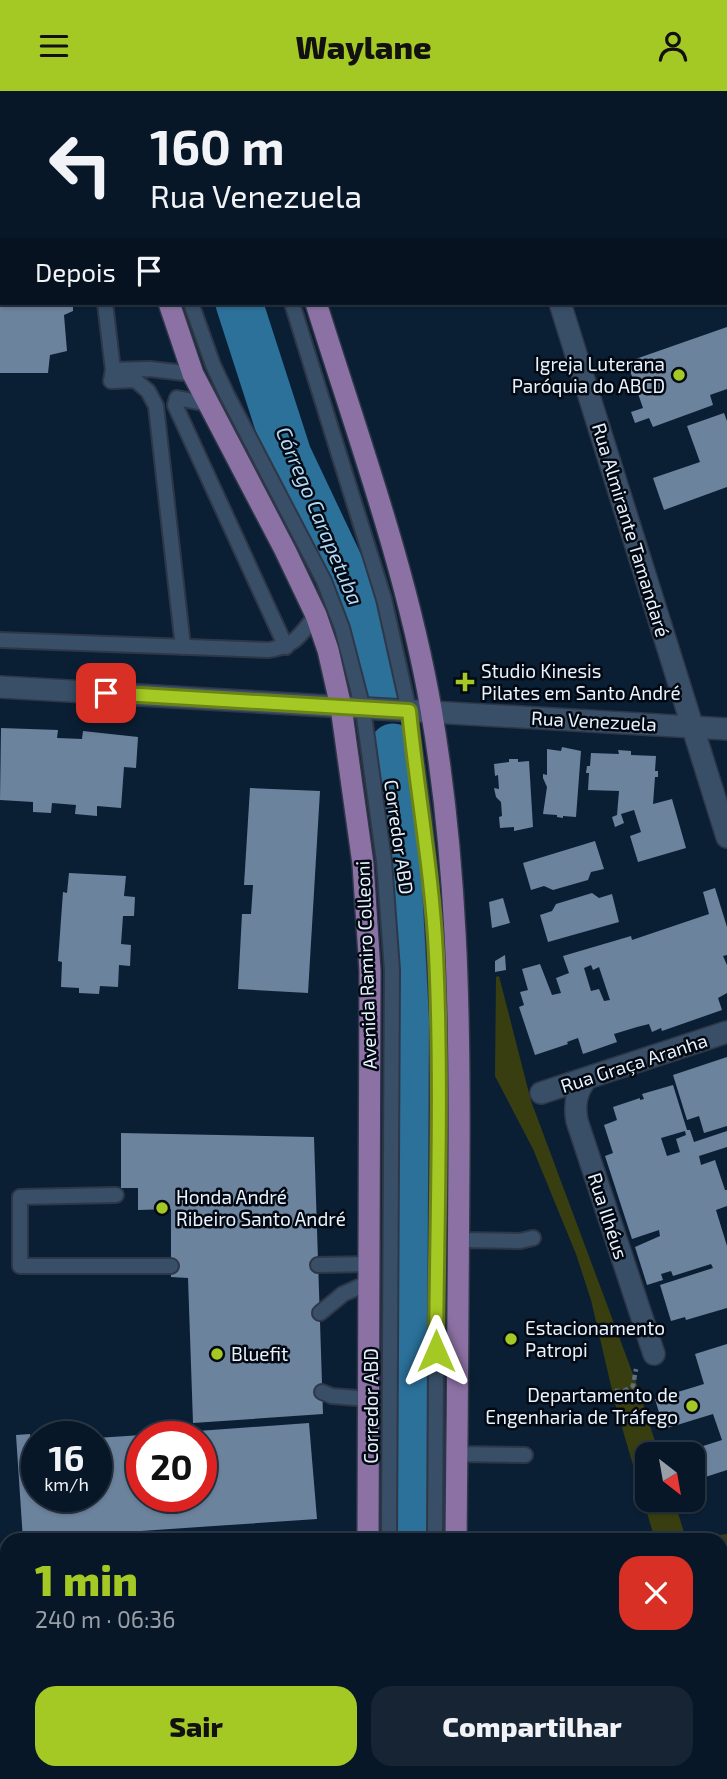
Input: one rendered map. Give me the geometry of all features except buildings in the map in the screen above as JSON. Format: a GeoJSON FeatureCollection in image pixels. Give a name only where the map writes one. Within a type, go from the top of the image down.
{"type":"FeatureCollection","features":[{"type":"Feature","properties":{"kind":"main road","name":"Avenida Ramiro Colleoni"},"geometry":{"type":"LineString","coordinates":[[170,305],[193,374],[316,615],[328,650],[341,707],[368,914],[371,1037],[368,1533]]}},
{"type":"Feature","properties":{"kind":"main road"},"geometry":{"type":"LineString","coordinates":[[317,305],[393,550],[417,643],[431,713],[445,816],[460,1020],[456,1533]]}},
{"type":"Feature","properties":{"kind":"street","name":"Rua Almirante Tamandaré"},"geometry":{"type":"LineString","coordinates":[[561,305],[727,838]]}},
{"type":"Feature","properties":{"kind":"street","name":"Rua Venezuela"},"geometry":{"type":"LineString","coordinates":[[0,687],[727,729]]}},
{"type":"Feature","properties":{"kind":"street","name":"Rua Graça Aranha"},"geometry":{"type":"LineString","coordinates":[[541,1093],[727,1032]]}},
{"type":"Feature","properties":{"kind":"street","name":"Rua Ilhéus"},"geometry":{"type":"LineString","coordinates":[[586,1079],[575,1103],[577,1121],[654,1354]]}},
{"type":"Feature","properties":{"kind":"lane"},"geometry":{"type":"LineString","coordinates":[[105,305],[113,370],[111,381],[135,380],[148,391],[156,406],[183,647]]}},
{"type":"Feature","properties":{"kind":"lane","name":"Corredor ABD"},"geometry":{"type":"LineString","coordinates":[[192,305],[222,385],[324,581],[342,628],[363,709],[384,861],[391,959],[393,1036],[389,1533]]}},
{"type":"Feature","properties":{"kind":"lane","name":"Corredor ABD"},"geometry":{"type":"LineString","coordinates":[[293,305],[372,556],[396,648],[409,711],[431,886],[438,1020],[435,1533]]}},
{"type":"Feature","properties":{"kind":"lane"},"geometry":{"type":"LineString","coordinates":[[113,370],[150,369],[193,374]]}},
{"type":"Feature","properties":{"kind":"lane"},"geometry":{"type":"LineString","coordinates":[[208,404],[177,398],[175,405],[286,647]]}},
{"type":"Feature","properties":{"kind":"lane"},"geometry":{"type":"LineString","coordinates":[[0,640],[270,650],[286,647],[299,639],[316,615]]}},
{"type":"Feature","properties":{"kind":"lane"},"geometry":{"type":"LineString","coordinates":[[116,1195],[20,1197],[20,1266],[171,1266]]}},
{"type":"Feature","properties":{"kind":"lane"},"geometry":{"type":"LineString","coordinates":[[459,1240],[520,1241],[533,1238]]}},
{"type":"Feature","properties":{"kind":"lane"},"geometry":{"type":"LineString","coordinates":[[318,1265],[370,1273]]}},
{"type":"Feature","properties":{"kind":"lane"},"geometry":{"type":"LineString","coordinates":[[320,1313],[370,1273]]}},
{"type":"Feature","properties":{"kind":"lane"},"geometry":{"type":"LineString","coordinates":[[322,1392],[332,1397],[369,1399]]}},
{"type":"Feature","properties":{"kind":"lane"},"geometry":{"type":"LineString","coordinates":[[456,1454],[524,1455]]}},
{"type":"Feature","properties":{"kind":"green space"},"geometry":{"type":"Polygon","coordinates":[[[499,976],[531,1101],[637,1385],[655,1442],[635,1442],[635,1472],[616,1407],[591,1300],[576,1254],[533,1149],[495,1076],[496,977],[499,976]]]}},
{"type":"Feature","properties":{"kind":"green space"},"geometry":{"type":"Polygon","coordinates":[[[647,1512],[678,1512],[684,1533],[653,1533],[647,1512]]]}},
{"type":"Feature","properties":{"kind":"waterway","name":"Córrego Carapetuba"},"geometry":{"type":"LineString","coordinates":[[240,305],[288,455],[358,603],[382,689]]}},
{"type":"Feature","properties":{"kind":"waterway","name":"Córrego Carapetuba"},"geometry":{"type":"LineString","coordinates":[[393,747],[410,870],[420,982],[421,1533]]}},
{"type":"Feature","properties":{"kind":"place","name":"Igreja Luterana Paróquia do ABCD"},"geometry":{"type":"Point","coordinates":[679,375]}},
{"type":"Feature","properties":{"kind":"place","name":"Studio Kinesis Pilates em Santo André"},"geometry":{"type":"Point","coordinates":[465,682]}},
{"type":"Feature","properties":{"kind":"place","name":"Honda André Ribeiro Santo André"},"geometry":{"type":"Point","coordinates":[162,1208]}},
{"type":"Feature","properties":{"kind":"place","name":"Estacionamento Patropi"},"geometry":{"type":"Point","coordinates":[511,1339]}},
{"type":"Feature","properties":{"kind":"place","name":"Bluefit"},"geometry":{"type":"Point","coordinates":[217,1354]}},
{"type":"Feature","properties":{"kind":"place","name":"Departamento de Engenharia de Tráfego"},"geometry":{"type":"Point","coordinates":[692,1406]}},
{"type":"Feature","properties":{"kind":"route"},"geometry":{"type":"LineString","coordinates":[[106,693],[409,711],[424,819],[436,953],[436,1351]]}}]}
